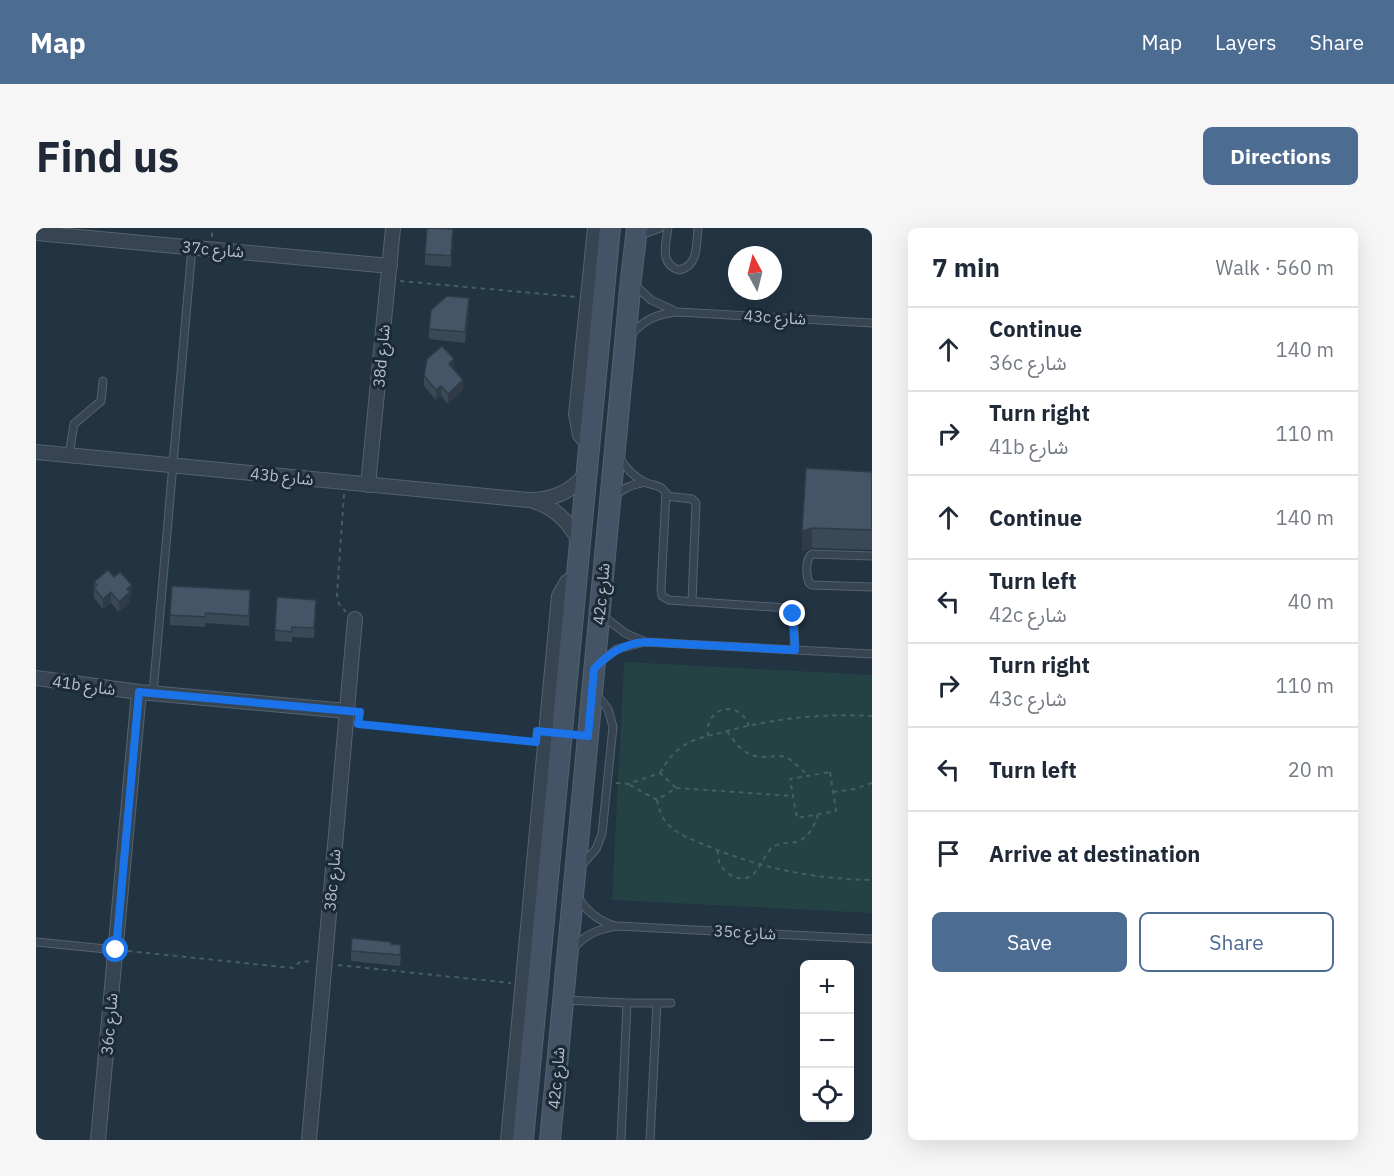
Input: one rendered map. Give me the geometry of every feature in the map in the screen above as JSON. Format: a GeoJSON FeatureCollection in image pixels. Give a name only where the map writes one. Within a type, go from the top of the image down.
{"type":"FeatureCollection","features":[{"type":"Feature","properties":{"kind":"street","name":"38d شارع"},"geometry":{"type":"LineString","coordinates":[[369,485],[393,228]]}},
{"type":"Feature","properties":{"kind":"street"},"geometry":{"type":"LineString","coordinates":[[589,446],[580,435],[576,421],[595,228]]}},
{"type":"Feature","properties":{"kind":"street","name":"42c شارع"},"geometry":{"type":"LineString","coordinates":[[522,1140],[610,228]]}},
{"type":"Feature","properties":{"kind":"street","name":"37c شارع"},"geometry":{"type":"LineString","coordinates":[[36,232],[192,248],[389,273]]}},
{"type":"Feature","properties":{"kind":"street","name":"42c شارع"},"geometry":{"type":"LineString","coordinates":[[550,1140],[630,279],[637,233]]}},
{"type":"Feature","properties":{"kind":"street","name":"43b شارع"},"geometry":{"type":"LineString","coordinates":[[36,452],[528,500],[550,499],[561,495],[570,490],[586,474]]}},
{"type":"Feature","properties":{"kind":"street","name":"43b شارع"},"geometry":{"type":"LineString","coordinates":[[528,500],[559,514],[574,531],[579,541]]}},
{"type":"Feature","properties":{"kind":"street"},"geometry":{"type":"LineString","coordinates":[[508,1140],[560,596],[567,582],[576,576]]}},
{"type":"Feature","properties":{"kind":"street","name":"38c شارع"},"geometry":{"type":"LineString","coordinates":[[309,1140],[356,619]]}},
{"type":"Feature","properties":{"kind":"street","name":"41b شارع"},"geometry":{"type":"LineString","coordinates":[[36,678],[146,693],[347,711]]}},
{"type":"Feature","properties":{"kind":"street","name":"36c شارع"},"geometry":{"type":"LineString","coordinates":[[98,1140],[116,950],[146,693]]}},
{"type":"Feature","properties":{"kind":"lane"},"geometry":{"type":"LineString","coordinates":[[637,233],[660,228]]}},
{"type":"Feature","properties":{"kind":"lane"},"geometry":{"type":"LineString","coordinates":[[668,228],[665,258],[673,268],[679,270],[691,266],[694,260],[698,228]]}},
{"type":"Feature","properties":{"kind":"lane"},"geometry":{"type":"LineString","coordinates":[[146,693],[172,466],[192,248]]}},
{"type":"Feature","properties":{"kind":"lane","name":"43c شارع"},"geometry":{"type":"LineString","coordinates":[[630,279],[651,300],[678,312]]}},
{"type":"Feature","properties":{"kind":"lane","name":"43c شارع"},"geometry":{"type":"LineString","coordinates":[[624,346],[635,330],[650,318],[678,312],[872,323]]}},
{"type":"Feature","properties":{"kind":"lane"},"geometry":{"type":"LineString","coordinates":[[69,455],[74,424],[100,400],[103,381]]}},
{"type":"Feature","properties":{"kind":"lane"},"geometry":{"type":"LineString","coordinates":[[615,450],[624,465],[646,482],[662,487],[666,496],[662,596],[669,600],[788,608],[793,614],[795,650]]}},
{"type":"Feature","properties":{"kind":"lane"},"geometry":{"type":"LineString","coordinates":[[610,498],[630,486],[646,482]]}},
{"type":"Feature","properties":{"kind":"lane"},"geometry":{"type":"LineString","coordinates":[[666,496],[692,499],[696,503],[692,602]]}},
{"type":"Feature","properties":{"kind":"lane"},"geometry":{"type":"LineString","coordinates":[[872,556],[812,554],[808,559],[807,578],[812,585],[872,587]]}},
{"type":"Feature","properties":{"kind":"lane"},"geometry":{"type":"LineString","coordinates":[[600,612],[615,627],[645,642]]}},
{"type":"Feature","properties":{"kind":"lane"},"geometry":{"type":"LineString","coordinates":[[594,669],[617,649],[645,642],[872,654]]}},
{"type":"Feature","properties":{"kind":"lane","name":"35c شارع"},"geometry":{"type":"LineString","coordinates":[[575,881],[579,900],[596,917],[617,926]]}},
{"type":"Feature","properties":{"kind":"lane","name":"35c شارع"},"geometry":{"type":"LineString","coordinates":[[567,960],[579,942],[587,936],[617,926],[872,939]]}},
{"type":"Feature","properties":{"kind":"lane"},"geometry":{"type":"LineString","coordinates":[[36,942],[116,950]]}},
{"type":"Feature","properties":{"kind":"lane"},"geometry":{"type":"LineString","coordinates":[[564,999],[671,1003]]}},
{"type":"Feature","properties":{"kind":"lane"},"geometry":{"type":"LineString","coordinates":[[621,1140],[627,1003]]}},
{"type":"Feature","properties":{"kind":"lane"},"geometry":{"type":"LineString","coordinates":[[650,1140],[657,1003]]}},
{"type":"Feature","properties":{"kind":"path"},"geometry":{"type":"LineString","coordinates":[[389,273],[588,298]]}},
{"type":"Feature","properties":{"kind":"path"},"geometry":{"type":"LineString","coordinates":[[345,483],[337,595],[342,608],[356,619]]}},
{"type":"Feature","properties":{"kind":"path"},"geometry":{"type":"LineString","coordinates":[[708,736],[708,723],[717,712],[723,710],[737,711],[747,719],[749,726]]}},
{"type":"Feature","properties":{"kind":"path"},"geometry":{"type":"LineString","coordinates":[[872,716],[823,716],[749,726],[696,739],[677,750],[660,773],[628,784],[657,800],[662,816],[673,830],[718,850],[761,866],[832,878],[872,880]]}},
{"type":"Feature","properties":{"kind":"path"},"geometry":{"type":"LineString","coordinates":[[358,724],[536,742],[537,731],[546,732]]}},
{"type":"Feature","properties":{"kind":"path"},"geometry":{"type":"LineString","coordinates":[[727,731],[738,747],[748,754],[761,757],[787,757],[809,776]]}},
{"type":"Feature","properties":{"kind":"path"},"geometry":{"type":"LineString","coordinates":[[830,772],[836,811],[797,818],[790,779],[809,776],[830,772]]}},
{"type":"Feature","properties":{"kind":"path"},"geometry":{"type":"LineString","coordinates":[[660,773],[676,788]]}},
{"type":"Feature","properties":{"kind":"path"},"geometry":{"type":"LineString","coordinates":[[833,792],[872,783]]}},
{"type":"Feature","properties":{"kind":"path"},"geometry":{"type":"LineString","coordinates":[[868,785],[872,789]]}},
{"type":"Feature","properties":{"kind":"path"},"geometry":{"type":"LineString","coordinates":[[657,800],[676,788],[793,796]]}},
{"type":"Feature","properties":{"kind":"path"},"geometry":{"type":"LineString","coordinates":[[718,850],[719,863],[727,873],[746,877],[757,871],[772,847],[781,843],[799,841],[807,836],[818,814]]}},
{"type":"Feature","properties":{"kind":"green space"},"geometry":{"type":"Polygon","coordinates":[[[624,662],[872,675],[872,913],[612,900],[624,662]]]}},
{"type":"Feature","properties":{"kind":"building"},"geometry":{"type":"Polygon","coordinates":[[[427,228],[453,229],[451,256],[425,254],[427,228]]]}},
{"type":"Feature","properties":{"kind":"building"},"geometry":{"type":"Polygon","coordinates":[[[447,296],[469,298],[465,332],[429,329],[431,310],[447,296]]]}},
{"type":"Feature","properties":{"kind":"building"},"geometry":{"type":"Polygon","coordinates":[[[442,346],[454,359],[449,364],[463,380],[448,394],[441,386],[436,390],[424,376],[427,359],[442,346]]]}},
{"type":"Feature","properties":{"kind":"building"},"geometry":{"type":"Polygon","coordinates":[[[806,468],[872,472],[872,530],[812,528],[802,531],[806,468]]]}},
{"type":"Feature","properties":{"kind":"building"},"geometry":{"type":"Polygon","coordinates":[[[108,570],[114,577],[120,572],[132,585],[127,589],[130,592],[119,602],[111,592],[103,599],[94,588],[97,585],[94,582],[108,570]]]}},
{"type":"Feature","properties":{"kind":"building"},"geometry":{"type":"Polygon","coordinates":[[[172,586],[250,590],[249,616],[206,613],[205,617],[170,615],[172,586]]]}},
{"type":"Feature","properties":{"kind":"building"},"geometry":{"type":"Polygon","coordinates":[[[277,597],[316,600],[314,628],[292,627],[292,632],[275,630],[277,597]]]}},
{"type":"Feature","properties":{"kind":"building"},"geometry":{"type":"Polygon","coordinates":[[[352,938],[401,945],[400,955],[351,951],[352,938]]]}},
{"type":"Feature","properties":{"kind":"route"},"geometry":{"type":"LineString","coordinates":[[116,950],[139,692],[360,712],[358,724],[536,742],[537,731],[588,736],[594,669],[617,649],[645,642],[795,650],[793,614]]}}]}
